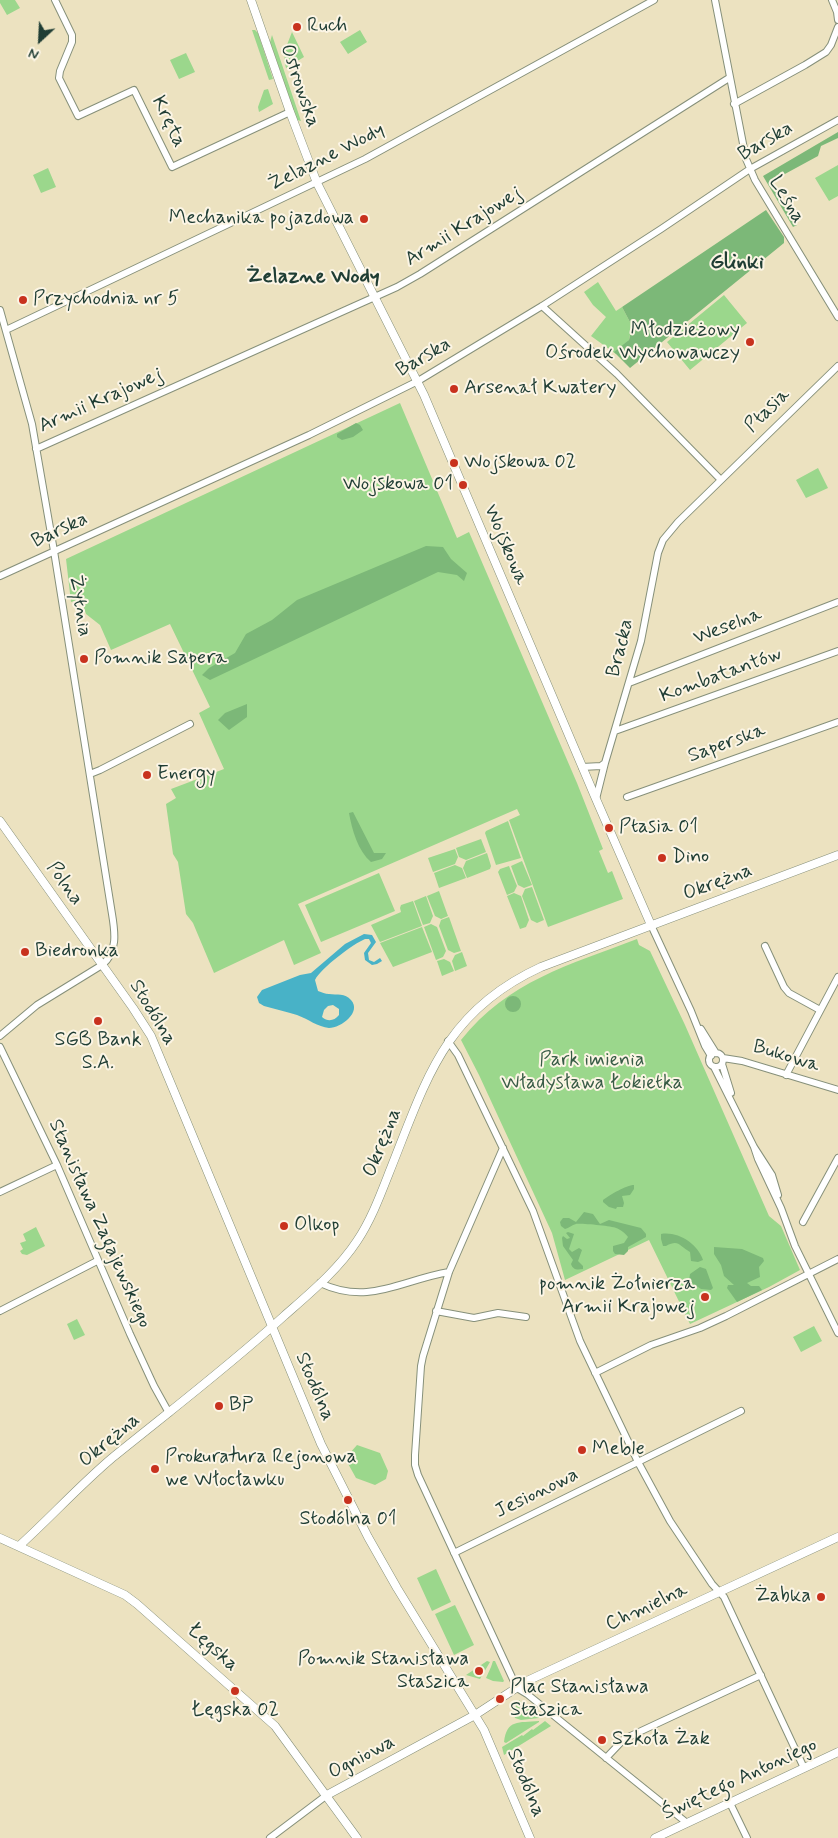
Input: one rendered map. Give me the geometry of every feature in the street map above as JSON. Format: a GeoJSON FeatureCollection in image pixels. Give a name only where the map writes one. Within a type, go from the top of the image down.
{"type":"FeatureCollection","features":[{"type":"Feature","properties":{"kind":"street","name":"Kręta"},"geometry":{"type":"LineString","coordinates":[[55,0],[72,35],[72,42],[60,71],[60,78],[78,116],[134,90],[172,167],[290,112]]}},
{"type":"Feature","properties":{"kind":"street","name":"Ostrowska"},"geometry":{"type":"LineString","coordinates":[[251,0],[290,112],[317,182]]}},
{"type":"Feature","properties":{"kind":"street","name":"Żelazne Wody"},"geometry":{"type":"LineString","coordinates":[[6,330],[365,159],[654,0]]}},
{"type":"Feature","properties":{"kind":"street","name":"Leśna"},"geometry":{"type":"LineString","coordinates":[[715,0],[743,148],[750,169],[838,317]]}},
{"type":"Feature","properties":{"kind":"street"},"geometry":{"type":"LineString","coordinates":[[832,0],[838,20]]}},
{"type":"Feature","properties":{"kind":"street"},"geometry":{"type":"LineString","coordinates":[[734,104],[826,52],[838,27]]}},
{"type":"Feature","properties":{"kind":"street","name":"Armii Krajowej"},"geometry":{"type":"LineString","coordinates":[[36,449],[374,297],[420,274],[730,78]]}},
{"type":"Feature","properties":{"kind":"street","name":"Barska"},"geometry":{"type":"LineString","coordinates":[[0,576],[309,435],[418,381],[542,306],[750,169],[838,120]]}},
{"type":"Feature","properties":{"kind":"street","name":"Wojskowa"},"geometry":{"type":"LineString","coordinates":[[317,182],[418,381],[651,925]]}},
{"type":"Feature","properties":{"kind":"street"},"geometry":{"type":"LineString","coordinates":[[542,306],[622,378],[720,480]]}},
{"type":"Feature","properties":{"kind":"street","name":"Żytnia"},"geometry":{"type":"LineString","coordinates":[[0,310],[30,414],[114,924],[113,951],[108,960],[102,965]]}},
{"type":"Feature","properties":{"kind":"street","name":"Ptasia"},"geometry":{"type":"LineString","coordinates":[[663,540],[671,529],[720,480],[838,366]]}},
{"type":"Feature","properties":{"kind":"street","name":"Bracka"},"geometry":{"type":"LineString","coordinates":[[596,799],[641,641],[658,553],[663,540]]}},
{"type":"Feature","properties":{"kind":"street","name":"Weselna"},"geometry":{"type":"LineString","coordinates":[[629,683],[838,602]]}},
{"type":"Feature","properties":{"kind":"street","name":"Kombatantów"},"geometry":{"type":"LineString","coordinates":[[615,731],[838,651]]}},
{"type":"Feature","properties":{"kind":"street","name":"Saperska"},"geometry":{"type":"LineString","coordinates":[[627,797],[838,722]]}},
{"type":"Feature","properties":{"kind":"street"},"geometry":{"type":"LineString","coordinates":[[90,774],[190,724]]}},
{"type":"Feature","properties":{"kind":"street"},"geometry":{"type":"LineString","coordinates":[[582,767],[601,766],[605,762]]}},
{"type":"Feature","properties":{"kind":"street","name":"Polna"},"geometry":{"type":"LineString","coordinates":[[0,821],[102,965]]}},
{"type":"Feature","properties":{"kind":"street","name":"Okrężna"},"geometry":{"type":"LineString","coordinates":[[19,1546],[100,1469],[271,1328],[320,1283],[352,1249],[372,1216],[422,1091],[448,1041],[476,1009],[519,978],[540,967],[838,856]]}},
{"type":"Feature","properties":{"kind":"street"},"geometry":{"type":"LineString","coordinates":[[651,925],[697,1024],[705,1046],[714,1054],[721,1055],[732,1100]]}},
{"type":"Feature","properties":{"kind":"street"},"geometry":{"type":"LineString","coordinates":[[765,946],[784,987],[790,994],[820,1010]]}},
{"type":"Feature","properties":{"kind":"street"},"geometry":{"type":"LineString","coordinates":[[0,1036],[37,1005],[102,965]]}},
{"type":"Feature","properties":{"kind":"street","name":"Stodólna"},"geometry":{"type":"LineString","coordinates":[[102,965],[151,1036],[320,1444],[361,1524],[397,1588],[475,1715],[493,1749],[530,1838]]}},
{"type":"Feature","properties":{"kind":"street"},"geometry":{"type":"LineString","coordinates":[[786,1075],[838,977]]}},
{"type":"Feature","properties":{"kind":"street"},"geometry":{"type":"LineString","coordinates":[[448,1041],[458,1054],[539,1225],[580,1341],[638,1462],[670,1521],[701,1569],[724,1598],[804,1768]]}},
{"type":"Feature","properties":{"kind":"street","name":"Stanisława Zagajewskiego"},"geometry":{"type":"LineString","coordinates":[[0,1047],[57,1165],[97,1261],[154,1386],[169,1413]]}},
{"type":"Feature","properties":{"kind":"street"},"geometry":{"type":"LineString","coordinates":[[714,1054],[710,1062],[732,1100],[781,1208],[795,1246],[838,1333]]}},
{"type":"Feature","properties":{"kind":"street","name":"Bukowa"},"geometry":{"type":"LineString","coordinates":[[723,1061],[734,1059],[838,1090]]}},
{"type":"Feature","properties":{"kind":"street"},"geometry":{"type":"LineString","coordinates":[[714,1067],[718,1067],[723,1061]]}},
{"type":"Feature","properties":{"kind":"street"},"geometry":{"type":"LineString","coordinates":[[503,1148],[449,1272],[436,1311],[421,1366],[415,1465],[424,1489],[517,1688],[527,1694],[687,1823]]}},
{"type":"Feature","properties":{"kind":"street"},"geometry":{"type":"LineString","coordinates":[[803,1222],[838,1158]]}},
{"type":"Feature","properties":{"kind":"street"},"geometry":{"type":"LineString","coordinates":[[0,1192],[57,1165]]}},
{"type":"Feature","properties":{"kind":"street"},"geometry":{"type":"LineString","coordinates":[[595,1373],[651,1345],[700,1328],[838,1259]]}},
{"type":"Feature","properties":{"kind":"street"},"geometry":{"type":"LineString","coordinates":[[0,1311],[97,1261]]}},
{"type":"Feature","properties":{"kind":"street"},"geometry":{"type":"LineString","coordinates":[[320,1283],[336,1290],[353,1293],[371,1293],[449,1272]]}},
{"type":"Feature","properties":{"kind":"street"},"geometry":{"type":"LineString","coordinates":[[436,1311],[474,1318],[498,1313],[526,1317]]}},
{"type":"Feature","properties":{"kind":"street","name":"Jesionowa"},"geometry":{"type":"LineString","coordinates":[[454,1553],[741,1411]]}},
{"type":"Feature","properties":{"kind":"street","name":"Chmielna"},"geometry":{"type":"LineString","coordinates":[[475,1715],[527,1681],[838,1537]]}},
{"type":"Feature","properties":{"kind":"street","name":"Łęgska"},"geometry":{"type":"LineString","coordinates":[[0,1538],[125,1595],[137,1604],[275,1726],[357,1838]]}},
{"type":"Feature","properties":{"kind":"street"},"geometry":{"type":"LineString","coordinates":[[606,1758],[628,1736],[761,1675]]}},
{"type":"Feature","properties":{"kind":"street","name":"Ogniowa"},"geometry":{"type":"LineString","coordinates":[[270,1838],[327,1795],[475,1715]]}},
{"type":"Feature","properties":{"kind":"street","name":"Świętego Antoniego"},"geometry":{"type":"LineString","coordinates":[[655,1838],[838,1752]]}},
{"type":"Feature","properties":{"kind":"street"},"geometry":{"type":"LineString","coordinates":[[730,1803],[747,1838]]}},
{"type":"Feature","properties":{"kind":"green space"},"geometry":{"type":"Polygon","coordinates":[[[0,0],[15,0],[20,8],[7,15],[0,0]]]}},
{"type":"Feature","properties":{"kind":"green space"},"geometry":{"type":"Polygon","coordinates":[[[252,30],[258,33],[273,79],[269,80],[252,30]]]}},
{"type":"Feature","properties":{"kind":"green space"},"geometry":{"type":"Polygon","coordinates":[[[360,30],[367,42],[348,54],[340,42],[360,30]]]}},
{"type":"Feature","properties":{"kind":"green space"},"geometry":{"type":"Polygon","coordinates":[[[292,32],[304,57],[286,68],[285,54],[292,32]]]}},
{"type":"Feature","properties":{"kind":"green space"},"geometry":{"type":"Polygon","coordinates":[[[272,35],[301,121],[297,120],[270,42],[272,35]]]}},
{"type":"Feature","properties":{"kind":"green space"},"geometry":{"type":"Polygon","coordinates":[[[186,53],[195,72],[179,79],[170,60],[186,53]]]}},
{"type":"Feature","properties":{"kind":"green space"},"geometry":{"type":"Polygon","coordinates":[[[268,89],[273,104],[259,112],[258,107],[264,90],[268,89]]]}},
{"type":"Feature","properties":{"kind":"green space"},"geometry":{"type":"Polygon","coordinates":[[[838,132],[838,138],[821,146],[818,156],[772,181],[797,225],[793,227],[763,176],[838,132]]]}},
{"type":"Feature","properties":{"kind":"green space"},"geometry":{"type":"Polygon","coordinates":[[[838,165],[838,196],[829,201],[815,178],[838,165]]]}},
{"type":"Feature","properties":{"kind":"green space"},"geometry":{"type":"Polygon","coordinates":[[[48,168],[56,187],[41,193],[33,175],[48,168]]]}},
{"type":"Feature","properties":{"kind":"green space"},"geometry":{"type":"Polygon","coordinates":[[[766,210],[784,237],[784,243],[630,368],[614,352],[629,340],[632,326],[622,307],[766,210]]]}},
{"type":"Feature","properties":{"kind":"green space"},"geometry":{"type":"Polygon","coordinates":[[[598,282],[616,311],[622,307],[632,326],[628,344],[616,354],[591,336],[606,317],[593,305],[584,292],[598,282]]]}},
{"type":"Feature","properties":{"kind":"green space"},"geometry":{"type":"Polygon","coordinates":[[[724,295],[747,323],[690,370],[667,342],[724,295]]]}},
{"type":"Feature","properties":{"kind":"green space"},"geometry":{"type":"Polygon","coordinates":[[[400,403],[457,538],[469,532],[577,783],[603,849],[599,851],[608,873],[612,871],[623,899],[548,927],[509,820],[520,815],[517,809],[298,904],[321,953],[294,965],[284,940],[214,973],[193,923],[186,914],[178,862],[173,854],[166,804],[176,798],[171,789],[224,769],[199,713],[210,707],[170,624],[111,650],[100,625],[86,614],[81,599],[71,602],[66,559],[400,403]]]}},
{"type":"Feature","properties":{"kind":"green space"},"geometry":{"type":"Polygon","coordinates":[[[356,423],[363,430],[353,437],[342,440],[337,437],[337,434],[356,423]]]}},
{"type":"Feature","properties":{"kind":"green space"},"geometry":{"type":"Polygon","coordinates":[[[818,468],[828,488],[806,498],[796,480],[818,468]]]}},
{"type":"Feature","properties":{"kind":"green space"},"geometry":{"type":"Polygon","coordinates":[[[426,546],[443,547],[451,559],[467,573],[464,581],[457,575],[438,572],[210,680],[202,675],[209,668],[235,653],[246,634],[272,620],[297,600],[426,546]]]}},
{"type":"Feature","properties":{"kind":"green space"},"geometry":{"type":"Polygon","coordinates":[[[247,704],[247,717],[229,730],[218,720],[225,713],[247,704]]]}},
{"type":"Feature","properties":{"kind":"green space"},"geometry":{"type":"Polygon","coordinates":[[[353,812],[374,853],[386,853],[382,859],[371,862],[362,852],[350,820],[349,813],[353,812]]]}},
{"type":"Feature","properties":{"kind":"green space"},"geometry":{"type":"Polygon","coordinates":[[[508,821],[521,858],[496,865],[485,833],[508,821]]]}},
{"type":"Feature","properties":{"kind":"green space"},"geometry":{"type":"Polygon","coordinates":[[[481,839],[486,852],[466,860],[459,857],[456,848],[481,839]]]}},
{"type":"Feature","properties":{"kind":"green space"},"geometry":{"type":"Polygon","coordinates":[[[455,849],[458,857],[455,864],[433,872],[428,858],[455,849]]]}},
{"type":"Feature","properties":{"kind":"green space"},"geometry":{"type":"Polygon","coordinates":[[[487,853],[491,866],[490,869],[467,878],[463,868],[466,861],[487,853]]]}},
{"type":"Feature","properties":{"kind":"green space"},"geometry":{"type":"Polygon","coordinates":[[[522,861],[532,885],[524,888],[518,885],[511,866],[522,861]]]}},
{"type":"Feature","properties":{"kind":"green space"},"geometry":{"type":"Polygon","coordinates":[[[455,865],[462,868],[466,878],[439,888],[434,873],[455,865]]]}},
{"type":"Feature","properties":{"kind":"green space"},"geometry":{"type":"Polygon","coordinates":[[[509,866],[517,886],[514,892],[507,895],[498,872],[500,869],[509,866]]]}},
{"type":"Feature","properties":{"kind":"green space"},"geometry":{"type":"Polygon","coordinates":[[[379,873],[395,911],[321,942],[305,905],[379,873]]]}},
{"type":"Feature","properties":{"kind":"green space"},"geometry":{"type":"Polygon","coordinates":[[[532,887],[544,920],[537,923],[531,920],[522,896],[525,889],[532,887]]]}},
{"type":"Feature","properties":{"kind":"green space"},"geometry":{"type":"Polygon","coordinates":[[[439,891],[448,916],[441,919],[435,916],[427,896],[439,891]]]}},
{"type":"Feature","properties":{"kind":"green space"},"geometry":{"type":"Polygon","coordinates":[[[514,893],[521,896],[529,920],[526,927],[520,929],[507,896],[514,893]]]}},
{"type":"Feature","properties":{"kind":"green space"},"geometry":{"type":"Polygon","coordinates":[[[426,896],[433,916],[430,923],[423,925],[414,901],[426,896]]]}},
{"type":"Feature","properties":{"kind":"green space"},"geometry":{"type":"Polygon","coordinates":[[[413,901],[422,926],[380,942],[371,925],[401,912],[401,905],[413,901]]]}},
{"type":"Feature","properties":{"kind":"green space"},"geometry":{"type":"Polygon","coordinates":[[[449,917],[461,951],[454,953],[448,950],[439,926],[441,920],[449,917]]]}},
{"type":"Feature","properties":{"kind":"green space"},"geometry":{"type":"Polygon","coordinates":[[[431,924],[437,927],[446,951],[443,957],[436,960],[424,927],[431,924]]]}},
{"type":"Feature","properties":{"kind":"green space"},"geometry":{"type":"Polygon","coordinates":[[[422,927],[432,952],[393,967],[380,943],[422,927]]]}},
{"type":"Feature","properties":{"kind":"green space","name":"Park imienia Władysława Łokietka"},"geometry":{"type":"Polygon","coordinates":[[[637,939],[639,945],[650,951],[685,1025],[769,1216],[781,1226],[800,1270],[769,1287],[690,1324],[649,1240],[565,1280],[552,1233],[461,1040],[479,1020],[519,989],[564,967],[637,939]]]}},
{"type":"Feature","properties":{"kind":"green space"},"geometry":{"type":"Polygon","coordinates":[[[462,952],[467,966],[455,971],[452,961],[455,955],[462,952]]]}},
{"type":"Feature","properties":{"kind":"green space"},"geometry":{"type":"Polygon","coordinates":[[[444,959],[450,962],[454,971],[442,976],[437,961],[444,959]]]}},
{"type":"Feature","properties":{"kind":"green space"},"geometry":{"type":"Polygon","coordinates":[[[513,996],[521,1004],[513,1012],[505,1004],[513,996]]]}},
{"type":"Feature","properties":{"kind":"green space"},"geometry":{"type":"Polygon","coordinates":[[[634,1185],[630,1195],[622,1196],[623,1207],[617,1207],[616,1209],[609,1207],[603,1202],[603,1200],[618,1191],[634,1185]]]}},
{"type":"Feature","properties":{"kind":"green space"},"geometry":{"type":"Polygon","coordinates":[[[584,1212],[593,1214],[600,1224],[609,1220],[641,1228],[646,1237],[628,1247],[628,1251],[624,1255],[615,1254],[613,1246],[624,1243],[628,1237],[619,1229],[583,1224],[576,1224],[565,1229],[561,1226],[560,1222],[563,1218],[569,1218],[576,1222],[584,1212]]]}},
{"type":"Feature","properties":{"kind":"green space"},"geometry":{"type":"Polygon","coordinates":[[[36,1227],[45,1246],[27,1255],[22,1254],[20,1251],[23,1249],[20,1243],[26,1241],[23,1234],[36,1227]]]}},
{"type":"Feature","properties":{"kind":"green space"},"geometry":{"type":"Polygon","coordinates":[[[566,1233],[574,1234],[569,1249],[572,1252],[579,1248],[582,1250],[578,1261],[583,1266],[583,1269],[573,1267],[571,1264],[573,1260],[563,1246],[563,1236],[567,1239],[570,1238],[566,1233]]]}},
{"type":"Feature","properties":{"kind":"green space"},"geometry":{"type":"Polygon","coordinates":[[[661,1234],[674,1235],[686,1240],[697,1249],[703,1260],[698,1262],[691,1261],[690,1252],[679,1244],[674,1243],[663,1246],[661,1234]]]}},
{"type":"Feature","properties":{"kind":"green space"},"geometry":{"type":"Polygon","coordinates":[[[714,1247],[742,1249],[763,1258],[764,1261],[759,1267],[760,1277],[747,1283],[751,1286],[759,1286],[762,1290],[737,1302],[727,1288],[728,1285],[734,1285],[724,1276],[721,1265],[714,1254],[714,1247]]]}},
{"type":"Feature","properties":{"kind":"green space"},"geometry":{"type":"Polygon","coordinates":[[[700,1267],[706,1269],[713,1288],[711,1290],[701,1289],[689,1281],[690,1274],[700,1267]]]}},
{"type":"Feature","properties":{"kind":"green space"},"geometry":{"type":"Polygon","coordinates":[[[77,1319],[85,1335],[74,1340],[67,1324],[77,1319]]]}},
{"type":"Feature","properties":{"kind":"green space"},"geometry":{"type":"Polygon","coordinates":[[[814,1326],[822,1341],[801,1352],[793,1337],[814,1326]]]}},
{"type":"Feature","properties":{"kind":"green space"},"geometry":{"type":"Polygon","coordinates":[[[357,1445],[380,1453],[388,1471],[386,1479],[375,1485],[356,1478],[346,1460],[357,1445]]]}},
{"type":"Feature","properties":{"kind":"green space"},"geometry":{"type":"Polygon","coordinates":[[[436,1569],[451,1602],[432,1611],[417,1578],[436,1569]]]}},
{"type":"Feature","properties":{"kind":"green space"},"geometry":{"type":"Polygon","coordinates":[[[455,1605],[474,1645],[454,1655],[435,1614],[455,1605]]]}},
{"type":"Feature","properties":{"kind":"green space"},"geometry":{"type":"Polygon","coordinates":[[[487,1661],[490,1662],[480,1679],[466,1675],[487,1661]]]}},
{"type":"Feature","properties":{"kind":"green space"},"geometry":{"type":"Polygon","coordinates":[[[493,1661],[495,1661],[503,1682],[486,1678],[493,1661]]]}},
{"type":"Feature","properties":{"kind":"green space"},"geometry":{"type":"Polygon","coordinates":[[[519,1700],[540,1717],[521,1720],[515,1718],[513,1712],[519,1700]]]}},
{"type":"Feature","properties":{"kind":"green space"},"geometry":{"type":"Polygon","coordinates":[[[539,1721],[506,1743],[504,1742],[508,1729],[511,1726],[519,1722],[539,1721]]]}},
{"type":"Feature","properties":{"kind":"green space"},"geometry":{"type":"Polygon","coordinates":[[[545,1721],[551,1726],[504,1755],[502,1747],[545,1721]]]}},
{"type":"Feature","properties":{"kind":"water"},"geometry":{"type":"Polygon","coordinates":[[[364,934],[372,935],[376,942],[368,953],[369,960],[374,962],[380,958],[382,961],[372,965],[365,960],[364,953],[371,943],[369,939],[365,939],[338,957],[318,975],[315,980],[318,991],[344,995],[354,1005],[352,1014],[344,1022],[329,1028],[259,1003],[257,997],[262,990],[300,975],[311,973],[345,944],[364,934]],[[333,1005],[328,1006],[324,1010],[322,1017],[326,1020],[335,1019],[339,1015],[339,1009],[333,1005]]]}},
{"type":"Feature","properties":{"kind":"place","name":"Ruch"},"geometry":{"type":"Point","coordinates":[297,27]}},
{"type":"Feature","properties":{"kind":"place","name":"Mechanika pojazdowa"},"geometry":{"type":"Point","coordinates":[364,219]}},
{"type":"Feature","properties":{"kind":"place","name":"Przychodnia nr 5"},"geometry":{"type":"Point","coordinates":[23,300]}},
{"type":"Feature","properties":{"kind":"place","name":"Młodzieżowy Ośrodek Wychowawczy"},"geometry":{"type":"Point","coordinates":[750,342]}},
{"type":"Feature","properties":{"kind":"place","name":"Arsenał Kwatery"},"geometry":{"type":"Point","coordinates":[454,389]}},
{"type":"Feature","properties":{"kind":"place","name":"Wojskowa 02"},"geometry":{"type":"Point","coordinates":[454,463]}},
{"type":"Feature","properties":{"kind":"place","name":"Wojskowa 01"},"geometry":{"type":"Point","coordinates":[463,485]}},
{"type":"Feature","properties":{"kind":"place","name":"Pomnik Sapera"},"geometry":{"type":"Point","coordinates":[84,659]}},
{"type":"Feature","properties":{"kind":"place","name":"Energy"},"geometry":{"type":"Point","coordinates":[147,775]}},
{"type":"Feature","properties":{"kind":"place","name":"Ptasia 01"},"geometry":{"type":"Point","coordinates":[609,828]}},
{"type":"Feature","properties":{"kind":"place","name":"Dino"},"geometry":{"type":"Point","coordinates":[662,858]}},
{"type":"Feature","properties":{"kind":"place","name":"Biedronka"},"geometry":{"type":"Point","coordinates":[25,952]}},
{"type":"Feature","properties":{"kind":"place","name":"SGB Bank S.A."},"geometry":{"type":"Point","coordinates":[98,1021]}},
{"type":"Feature","properties":{"kind":"place","name":"Olkop"},"geometry":{"type":"Point","coordinates":[284,1226]}},
{"type":"Feature","properties":{"kind":"place","name":"pomnik Żołnierza Armii Krajowej"},"geometry":{"type":"Point","coordinates":[705,1297]}},
{"type":"Feature","properties":{"kind":"place","name":"BP"},"geometry":{"type":"Point","coordinates":[219,1406]}},
{"type":"Feature","properties":{"kind":"place","name":"Meble"},"geometry":{"type":"Point","coordinates":[582,1450]}},
{"type":"Feature","properties":{"kind":"place","name":"Prokuratura Rejonowa we Włocławku"},"geometry":{"type":"Point","coordinates":[155,1469]}},
{"type":"Feature","properties":{"kind":"place","name":"Stodólna 01"},"geometry":{"type":"Point","coordinates":[348,1500]}},
{"type":"Feature","properties":{"kind":"place","name":"Żabka"},"geometry":{"type":"Point","coordinates":[821,1597]}},
{"type":"Feature","properties":{"kind":"place","name":"Pomnik Stanisława Staszica"},"geometry":{"type":"Point","coordinates":[479,1671]}},
{"type":"Feature","properties":{"kind":"place","name":"Łęgska 02"},"geometry":{"type":"Point","coordinates":[235,1691]}},
{"type":"Feature","properties":{"kind":"place","name":"Plac Stanisława Staszica"},"geometry":{"type":"Point","coordinates":[500,1699]}},
{"type":"Feature","properties":{"kind":"place","name":"Szkoła Żak"},"geometry":{"type":"Point","coordinates":[602,1740]}},
{"type":"Feature","properties":{"kind":"district","name":"Glinki"},"geometry":{"type":"Point","coordinates":[737,264]}},
{"type":"Feature","properties":{"kind":"district","name":"Żelazne Wody"},"geometry":{"type":"Point","coordinates":[313,278]}}]}
